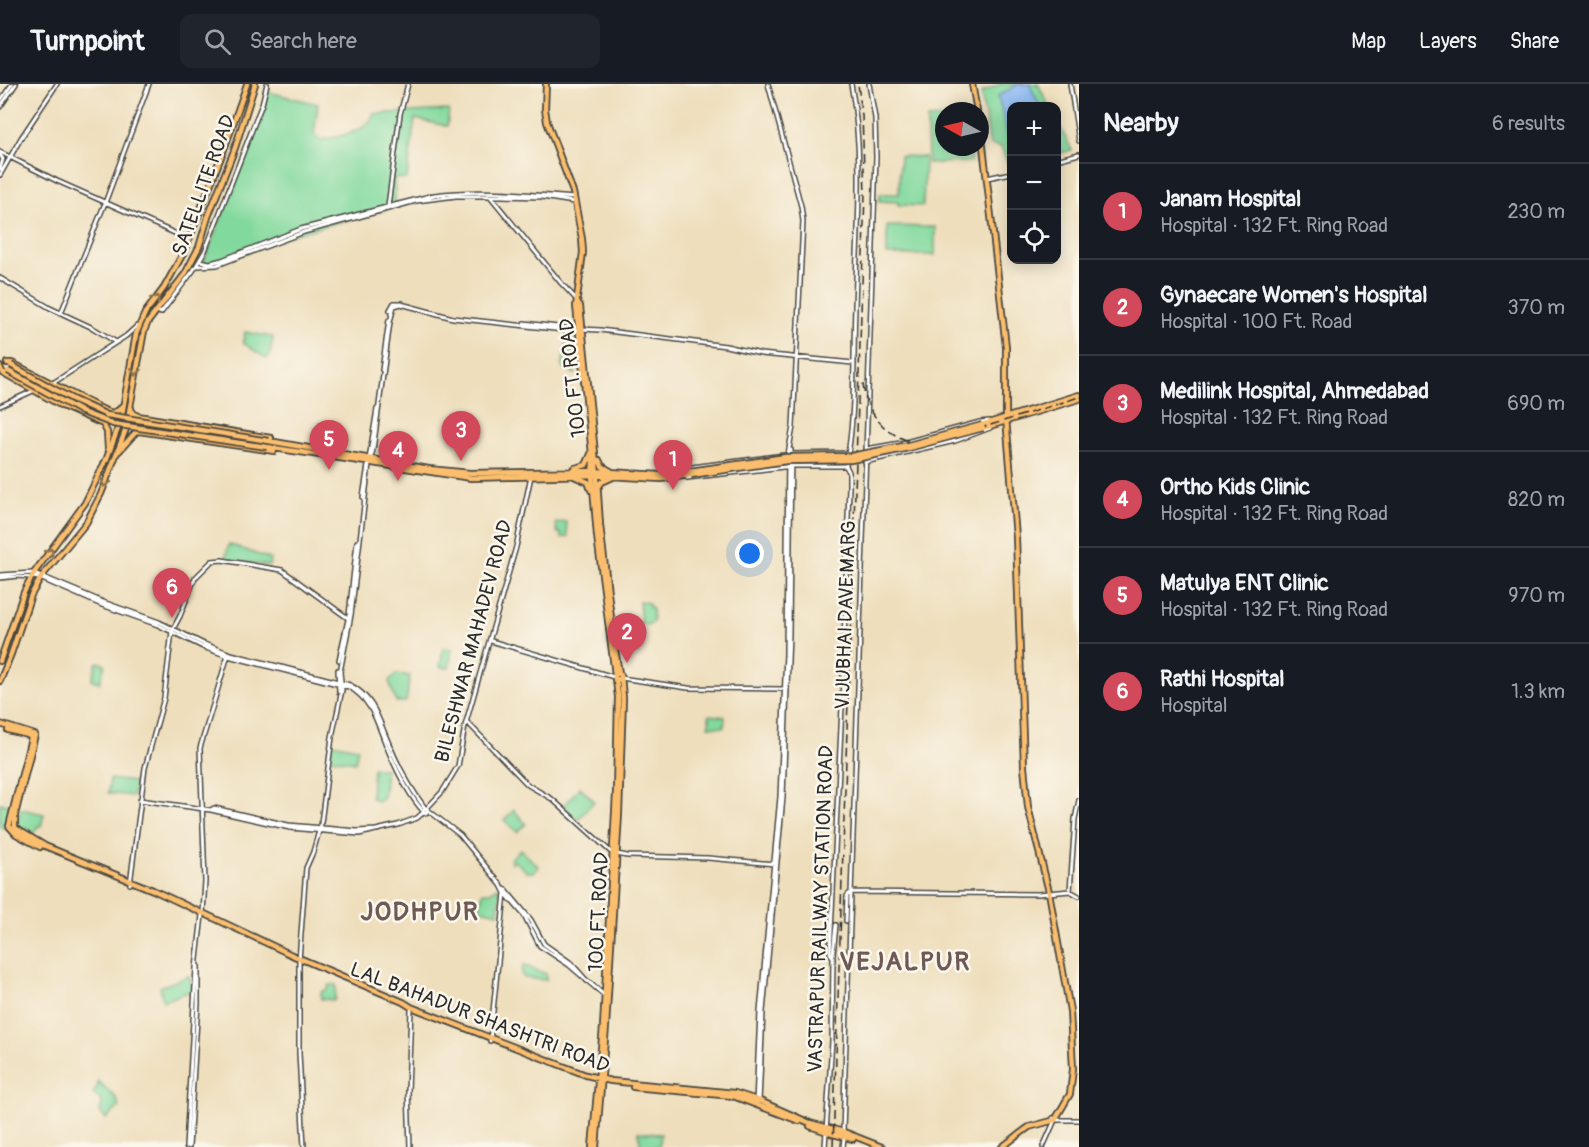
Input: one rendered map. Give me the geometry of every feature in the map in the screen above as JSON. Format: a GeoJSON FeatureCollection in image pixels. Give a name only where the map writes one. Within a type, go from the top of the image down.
{"type":"FeatureCollection","features":[{"type":"Feature","properties":{"kind":"main road","name":"SATELLITE ROAD"},"geometry":{"type":"LineString","coordinates":[[0,661],[24,592],[33,574],[85,503],[107,458],[122,413],[133,342],[140,325],[171,276],[189,239],[247,84]]}},
{"type":"Feature","properties":{"kind":"main road","name":"SATELLITE ROAD"},"geometry":{"type":"LineString","coordinates":[[0,681],[41,577],[86,524],[101,494],[126,429],[141,341],[148,322],[185,274],[199,247],[235,148],[255,84]]}},
{"type":"Feature","properties":{"kind":"main road","name":"100 FT. ROAD"},"geometry":{"type":"LineString","coordinates":[[546,84],[547,122],[574,200],[583,252],[577,302],[580,306],[578,329],[595,490],[618,677],[623,698],[606,995],[594,1147]]}},
{"type":"Feature","properties":{"kind":"main road"},"geometry":{"type":"LineString","coordinates":[[973,84],[976,102]]}},
{"type":"Feature","properties":{"kind":"main road"},"geometry":{"type":"LineString","coordinates":[[983,156],[985,178]]}},
{"type":"Feature","properties":{"kind":"main road"},"geometry":{"type":"LineString","coordinates":[[983,156],[1004,340],[1005,420],[1016,537],[1024,767],[1028,807],[1049,893],[1069,1006],[1071,1069],[1069,1091],[1054,1119],[1029,1125],[1001,1147]]}},
{"type":"Feature","properties":{"kind":"main road"},"geometry":{"type":"LineString","coordinates":[[0,359],[79,403],[107,415],[268,441],[368,461]]}},
{"type":"Feature","properties":{"kind":"main road"},"geometry":{"type":"LineString","coordinates":[[9,364],[12,363],[112,413],[251,434],[271,438],[285,444]]}},
{"type":"Feature","properties":{"kind":"main road"},"geometry":{"type":"LineString","coordinates":[[0,367],[82,412],[114,424],[282,450],[429,469],[531,475],[613,474],[658,479],[786,457],[851,456],[982,427],[1079,397]]}},
{"type":"Feature","properties":{"kind":"main road"},"geometry":{"type":"LineString","coordinates":[[0,367],[2,372],[62,406],[103,424],[266,451],[282,450]]}},
{"type":"Feature","properties":{"kind":"main road"},"geometry":{"type":"LineString","coordinates":[[112,413],[119,410],[125,396]]}},
{"type":"Feature","properties":{"kind":"main road"},"geometry":{"type":"LineString","coordinates":[[132,397],[130,410],[138,416]]}},
{"type":"Feature","properties":{"kind":"main road"},"geometry":{"type":"LineString","coordinates":[[103,424],[107,432],[107,458]]}},
{"type":"Feature","properties":{"kind":"main road"},"geometry":{"type":"LineString","coordinates":[[116,454],[139,431]]}},
{"type":"Feature","properties":{"kind":"main road"},"geometry":{"type":"LineString","coordinates":[[572,474],[575,468],[586,465],[593,454],[602,466],[613,474]]}},
{"type":"Feature","properties":{"kind":"main road"},"geometry":{"type":"LineString","coordinates":[[572,474],[588,482],[595,490],[613,474]]}},
{"type":"Feature","properties":{"kind":"main road"},"geometry":{"type":"LineString","coordinates":[[0,726],[31,736],[9,826],[11,830],[34,844],[130,882]]}},
{"type":"Feature","properties":{"kind":"main road"},"geometry":{"type":"LineString","coordinates":[[0,726],[35,735],[15,815],[15,828],[45,846],[130,882]]}},
{"type":"Feature","properties":{"kind":"main road","name":"LAL BAHADUR SHASHTRI ROAD"},"geometry":{"type":"LineString","coordinates":[[130,882],[411,1010],[600,1080],[733,1096],[758,1102],[826,1130],[844,1134]]}},
{"type":"Feature","properties":{"kind":"main road"},"geometry":{"type":"LineString","coordinates":[[299,959],[491,1040]]}},
{"type":"Feature","properties":{"kind":"main road","name":"100 FT. ROAD"},"geometry":{"type":"LineString","coordinates":[[600,1080],[606,995]]}},
{"type":"Feature","properties":{"kind":"main road"},"geometry":{"type":"LineString","coordinates":[[844,1134],[878,1147]]}},
{"type":"Feature","properties":{"kind":"main road"},"geometry":{"type":"LineString","coordinates":[[844,1134],[882,1147]]}},
{"type":"Feature","properties":{"kind":"street"},"geometry":{"type":"LineString","coordinates":[[0,101],[14,84]]}},
{"type":"Feature","properties":{"kind":"street"},"geometry":{"type":"LineString","coordinates":[[0,175],[9,157],[57,84]]}},
{"type":"Feature","properties":{"kind":"street"},"geometry":{"type":"LineString","coordinates":[[62,313],[149,84]]}},
{"type":"Feature","properties":{"kind":"street"},"geometry":{"type":"LineString","coordinates":[[157,310],[161,313],[198,264],[206,249],[262,104],[267,84]]}},
{"type":"Feature","properties":{"kind":"street"},"geometry":{"type":"LineString","coordinates":[[388,209],[400,114],[408,84]]}},
{"type":"Feature","properties":{"kind":"street"},"geometry":{"type":"LineString","coordinates":[[758,1102],[764,985],[783,798],[790,448],[803,221],[768,84]]}},
{"type":"Feature","properties":{"kind":"street","name":"VASTRAPUR RAILWAY STATION ROAD"},"geometry":{"type":"LineString","coordinates":[[825,1147],[829,1102],[833,957],[830,953],[842,707],[849,487],[849,471],[846,466],[849,453],[859,178],[856,111],[851,84]]}},
{"type":"Feature","properties":{"kind":"street","name":"VIJUBHAI DAVE MARG"},"geometry":{"type":"LineString","coordinates":[[843,1147],[876,157],[875,118],[869,84]]}},
{"type":"Feature","properties":{"kind":"street"},"geometry":{"type":"LineString","coordinates":[[1070,84],[1079,141]]}},
{"type":"Feature","properties":{"kind":"street"},"geometry":{"type":"LineString","coordinates":[[0,107],[10,89]]}},
{"type":"Feature","properties":{"kind":"street"},"geometry":{"type":"LineString","coordinates":[[0,153],[105,203],[189,239]]}},
{"type":"Feature","properties":{"kind":"street"},"geometry":{"type":"LineString","coordinates":[[0,153],[3,159],[0,169]]}},
{"type":"Feature","properties":{"kind":"street"},"geometry":{"type":"LineString","coordinates":[[1061,159],[1079,154]]}},
{"type":"Feature","properties":{"kind":"street"},"geometry":{"type":"LineString","coordinates":[[3,159],[9,157]]}},
{"type":"Feature","properties":{"kind":"street"},"geometry":{"type":"LineString","coordinates":[[985,178],[1007,173]]}},
{"type":"Feature","properties":{"kind":"street"},"geometry":{"type":"LineString","coordinates":[[388,209],[417,198],[456,192],[498,192],[574,200]]}},
{"type":"Feature","properties":{"kind":"street"},"geometry":{"type":"LineString","coordinates":[[198,264],[217,265],[304,232],[416,201],[448,197],[490,196],[574,200]]}},
{"type":"Feature","properties":{"kind":"street"},"geometry":{"type":"LineString","coordinates":[[490,196],[577,302]]}},
{"type":"Feature","properties":{"kind":"street"},"geometry":{"type":"LineString","coordinates":[[199,247],[206,249]]}},
{"type":"Feature","properties":{"kind":"street"},"geometry":{"type":"LineString","coordinates":[[0,278],[116,342]]}},
{"type":"Feature","properties":{"kind":"street"},"geometry":{"type":"LineString","coordinates":[[304,1147],[299,1053],[299,959],[305,877],[319,830],[330,736],[339,693],[338,672],[349,619],[368,461],[390,313],[394,303],[453,316],[707,344],[761,354],[853,363]]}},
{"type":"Feature","properties":{"kind":"street"},"geometry":{"type":"LineString","coordinates":[[52,384],[140,325]]}},
{"type":"Feature","properties":{"kind":"street"},"geometry":{"type":"LineString","coordinates":[[126,336],[132,337],[133,342]]}},
{"type":"Feature","properties":{"kind":"street"},"geometry":{"type":"LineString","coordinates":[[0,406],[35,390]]}},
{"type":"Feature","properties":{"kind":"street"},"geometry":{"type":"LineString","coordinates":[[866,449],[906,442],[980,422],[995,423]]}},
{"type":"Feature","properties":{"kind":"street"},"geometry":{"type":"LineString","coordinates":[[865,462],[955,441],[983,432],[995,423]]}},
{"type":"Feature","properties":{"kind":"street"},"geometry":{"type":"LineString","coordinates":[[679,475],[692,467],[790,454],[849,453]]}},
{"type":"Feature","properties":{"kind":"street"},"geometry":{"type":"LineString","coordinates":[[679,475],[693,478],[790,466],[846,466]]}},
{"type":"Feature","properties":{"kind":"street","name":"BILESHWAR MAHADEV ROAD"},"geometry":{"type":"LineString","coordinates":[[425,810],[442,792],[459,766],[466,722],[516,547],[531,475]]}},
{"type":"Feature","properties":{"kind":"street"},"geometry":{"type":"LineString","coordinates":[[130,882],[145,768],[156,735],[164,698],[172,630],[195,578],[212,561],[222,560],[282,570],[349,619]]}},
{"type":"Feature","properties":{"kind":"street"},"geometry":{"type":"LineString","coordinates":[[0,577],[33,574],[172,630],[202,647],[357,688],[374,706],[398,764],[425,810],[460,835],[531,920],[544,944],[571,963],[586,977],[588,982],[606,995]]}},
{"type":"Feature","properties":{"kind":"street"},"geometry":{"type":"LineString","coordinates":[[491,641],[618,677],[688,688],[786,689]]}},
{"type":"Feature","properties":{"kind":"street"},"geometry":{"type":"LineString","coordinates":[[187,1147],[205,881],[201,748],[229,655]]}},
{"type":"Feature","properties":{"kind":"street"},"geometry":{"type":"LineString","coordinates":[[466,722],[528,785],[552,799],[614,853],[775,864]]}},
{"type":"Feature","properties":{"kind":"street"},"geometry":{"type":"LineString","coordinates":[[140,800],[212,810],[214,808],[319,830],[377,830],[417,818],[425,810]]}},
{"type":"Feature","properties":{"kind":"street"},"geometry":{"type":"LineString","coordinates":[[1070,891],[1075,819],[1079,800]]}},
{"type":"Feature","properties":{"kind":"street"},"geometry":{"type":"LineString","coordinates":[[491,1040],[505,890]]}},
{"type":"Feature","properties":{"kind":"street"},"geometry":{"type":"LineString","coordinates":[[846,921],[847,896],[851,892],[1049,893],[1070,891],[1079,896]]}},
{"type":"Feature","properties":{"kind":"street"},"geometry":{"type":"LineString","coordinates":[[833,957],[836,925]]}},
{"type":"Feature","properties":{"kind":"street"},"geometry":{"type":"LineString","coordinates":[[410,1147],[408,1091],[411,1010]]}},
{"type":"Feature","properties":{"kind":"street"},"geometry":{"type":"LineString","coordinates":[[1043,1147],[1054,1119],[1079,1120]]}},
{"type":"Feature","properties":{"kind":"green space"},"geometry":{"type":"Polygon","coordinates":[[[1000,84],[1038,84],[1047,102],[1007,102],[1007,162],[1001,147],[990,145],[989,102],[983,102],[981,93],[1000,84]]]}},
{"type":"Feature","properties":{"kind":"green space"},"geometry":{"type":"Polygon","coordinates":[[[268,92],[318,104],[314,134],[321,140],[360,129],[367,125],[373,114],[449,110],[447,126],[415,119],[407,179],[394,178],[396,207],[287,236],[223,262],[203,264],[263,112],[268,92]]]}},
{"type":"Feature","properties":{"kind":"green space"},"geometry":{"type":"Polygon","coordinates":[[[927,119],[935,119],[935,156],[971,156],[971,162],[928,163],[927,119]]]}},
{"type":"Feature","properties":{"kind":"green space"},"geometry":{"type":"Polygon","coordinates":[[[1061,129],[1072,150],[1061,153],[1061,129]]]}},
{"type":"Feature","properties":{"kind":"green space"},"geometry":{"type":"Polygon","coordinates":[[[900,156],[925,157],[923,206],[898,205],[898,202],[879,201],[880,194],[899,194],[900,156]]]}},
{"type":"Feature","properties":{"kind":"green space"},"geometry":{"type":"Polygon","coordinates":[[[887,226],[935,227],[935,255],[887,255],[887,226]]]}},
{"type":"Feature","properties":{"kind":"green space"},"geometry":{"type":"Polygon","coordinates":[[[245,332],[273,337],[267,359],[243,343],[245,332]]]}},
{"type":"Feature","properties":{"kind":"green space"},"geometry":{"type":"Polygon","coordinates":[[[568,334],[573,334],[575,374],[562,367],[568,334]]]}},
{"type":"Feature","properties":{"kind":"green space"},"geometry":{"type":"Polygon","coordinates":[[[566,522],[568,537],[561,538],[561,534],[557,532],[556,523],[566,522]]]}},
{"type":"Feature","properties":{"kind":"green space"},"geometry":{"type":"Polygon","coordinates":[[[229,544],[270,559],[269,566],[225,559],[229,544]]]}},
{"type":"Feature","properties":{"kind":"green space"},"geometry":{"type":"Polygon","coordinates":[[[639,601],[649,603],[649,607],[652,607],[653,622],[647,625],[641,624],[639,601]]]}},
{"type":"Feature","properties":{"kind":"green space"},"geometry":{"type":"Polygon","coordinates":[[[443,648],[452,649],[449,668],[440,667],[443,648]]]}},
{"type":"Feature","properties":{"kind":"green space"},"geometry":{"type":"Polygon","coordinates":[[[97,662],[105,664],[100,682],[92,680],[97,662]]]}},
{"type":"Feature","properties":{"kind":"green space"},"geometry":{"type":"Polygon","coordinates":[[[396,674],[410,676],[406,702],[396,702],[389,681],[396,674]]]}},
{"type":"Feature","properties":{"kind":"green space"},"geometry":{"type":"Polygon","coordinates":[[[709,715],[725,717],[724,727],[708,726],[709,715]]]}},
{"type":"Feature","properties":{"kind":"green space"},"geometry":{"type":"Polygon","coordinates":[[[332,743],[358,748],[355,762],[330,758],[332,743]]]}},
{"type":"Feature","properties":{"kind":"green space"},"geometry":{"type":"Polygon","coordinates":[[[373,768],[386,769],[383,798],[377,801],[371,797],[373,768]]]}},
{"type":"Feature","properties":{"kind":"green space"},"geometry":{"type":"Polygon","coordinates":[[[110,779],[135,782],[133,796],[108,793],[110,779]]]}},
{"type":"Feature","properties":{"kind":"green space"},"geometry":{"type":"Polygon","coordinates":[[[580,787],[594,801],[578,820],[563,806],[580,787]]]}},
{"type":"Feature","properties":{"kind":"green space"},"geometry":{"type":"Polygon","coordinates":[[[0,803],[12,806],[7,826],[3,828],[0,827],[0,803]]]}},
{"type":"Feature","properties":{"kind":"green space"},"geometry":{"type":"Polygon","coordinates":[[[21,809],[44,814],[41,826],[38,826],[32,836],[31,831],[26,830],[25,832],[16,828],[21,809]]]}},
{"type":"Feature","properties":{"kind":"green space"},"geometry":{"type":"Polygon","coordinates":[[[514,810],[526,824],[517,832],[504,820],[514,810]]]}},
{"type":"Feature","properties":{"kind":"green space"},"geometry":{"type":"Polygon","coordinates":[[[520,849],[539,867],[534,872],[527,872],[515,861],[512,863],[510,860],[520,849]]]}},
{"type":"Feature","properties":{"kind":"green space"},"geometry":{"type":"Polygon","coordinates":[[[498,887],[500,891],[498,913],[479,909],[483,892],[490,892],[498,887]]]}},
{"type":"Feature","properties":{"kind":"green space"},"geometry":{"type":"Polygon","coordinates":[[[523,965],[546,974],[546,980],[525,978],[522,975],[523,965]]]}},
{"type":"Feature","properties":{"kind":"green space"},"geometry":{"type":"Polygon","coordinates":[[[189,976],[194,990],[163,1001],[160,987],[189,976]]]}},
{"type":"Feature","properties":{"kind":"green space"},"geometry":{"type":"Polygon","coordinates":[[[329,985],[336,985],[335,1000],[321,999],[321,992],[328,989],[329,985]]]}},
{"type":"Feature","properties":{"kind":"green space"},"geometry":{"type":"Polygon","coordinates":[[[98,1081],[116,1098],[119,1107],[106,1119],[100,1112],[102,1102],[93,1093],[98,1081]]]}},
{"type":"Feature","properties":{"kind":"green space"},"geometry":{"type":"Polygon","coordinates":[[[638,1132],[661,1134],[659,1147],[641,1147],[638,1132]]]}},
{"type":"Feature","properties":{"kind":"water"},"geometry":{"type":"Polygon","coordinates":[[[1018,84],[1029,84],[1038,102],[1007,102],[1007,133],[998,96],[1018,84]]]}},
{"type":"Feature","properties":{"kind":"tunnel"},"geometry":{"type":"LineString","coordinates":[[836,925],[846,921]]}},
{"type":"Feature","properties":{"kind":"railway"},"geometry":{"type":"LineString","coordinates":[[833,1147],[865,194],[862,116],[858,84]]}},
{"type":"Feature","properties":{"kind":"railway"},"geometry":{"type":"LineString","coordinates":[[863,384],[869,407],[882,425],[901,438],[924,443],[951,438],[1079,397]]}},
{"type":"Feature","properties":{"kind":"place","name":"Medilink Hospital, Ahmedabad"},"geometry":{"type":"Point","coordinates":[461,461]}},
{"type":"Feature","properties":{"kind":"place","name":"Matulya ENT Clinic"},"geometry":{"type":"Point","coordinates":[329,470]}},
{"type":"Feature","properties":{"kind":"place","name":"Ortho Kids Clinic"},"geometry":{"type":"Point","coordinates":[398,481]}},
{"type":"Feature","properties":{"kind":"place","name":"Janam Hospital"},"geometry":{"type":"Point","coordinates":[673,490]}},
{"type":"Feature","properties":{"kind":"place","name":"Rathi Hospital"},"geometry":{"type":"Point","coordinates":[172,618]}},
{"type":"Feature","properties":{"kind":"place","name":"Gynaecare Women's Hospital"},"geometry":{"type":"Point","coordinates":[627,663]}},
{"type":"Feature","properties":{"kind":"district","name":"JODHPUR"},"geometry":{"type":"Point","coordinates":[420,911]}},
{"type":"Feature","properties":{"kind":"district","name":"VEJALPUR"},"geometry":{"type":"Point","coordinates":[905,961]}}]}
